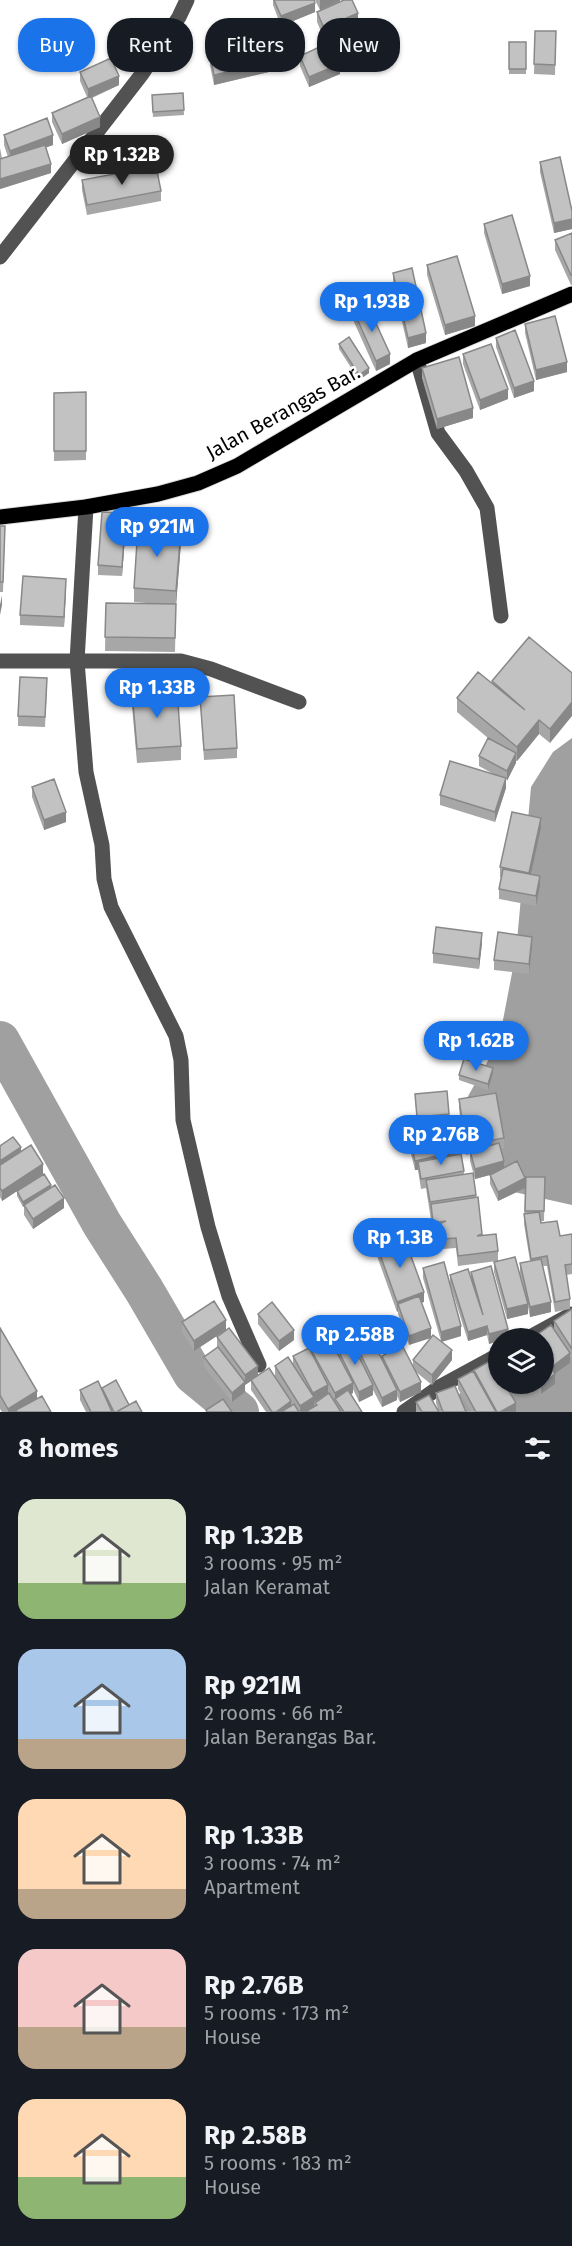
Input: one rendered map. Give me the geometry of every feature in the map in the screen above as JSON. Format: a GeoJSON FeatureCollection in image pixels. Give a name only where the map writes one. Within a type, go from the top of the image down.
{"type":"FeatureCollection","features":[{"type":"Feature","properties":{"kind":"main road","name":"Jalan Berangas Bar."},"geometry":{"type":"LineString","coordinates":[[0,518],[86,507],[158,494],[198,483],[227,470],[417,360],[572,294]]}},
{"type":"Feature","properties":{"kind":"street"},"geometry":{"type":"LineString","coordinates":[[0,257],[142,74],[179,17],[187,0]]}},
{"type":"Feature","properties":{"kind":"street"},"geometry":{"type":"LineString","coordinates":[[417,360],[438,434],[466,471],[487,508],[501,616]]}},
{"type":"Feature","properties":{"kind":"street"},"geometry":{"type":"LineString","coordinates":[[86,507],[77,661],[86,772],[102,845],[105,879],[111,907],[176,1036],[181,1060],[183,1120],[208,1227],[229,1296],[259,1365]]}},
{"type":"Feature","properties":{"kind":"street"},"geometry":{"type":"LineString","coordinates":[[0,661],[181,661],[211,669],[299,702]]}},
{"type":"Feature","properties":{"kind":"street"},"geometry":{"type":"LineString","coordinates":[[546,1328],[572,1314]]}},
{"type":"Feature","properties":{"kind":"street"},"geometry":{"type":"LineString","coordinates":[[404,1412],[441,1386],[488,1360]]}},
{"type":"Feature","properties":{"kind":"shaded area"},"geometry":{"type":"Polygon","coordinates":[[[572,738],[572,1205],[514,1192],[467,1098],[499,1041],[516,952],[531,787],[553,752],[572,738]]]}},
{"type":"Feature","properties":{"kind":"shaded area"},"geometry":{"type":"Polygon","coordinates":[[[572,1321],[572,1412],[431,1412],[488,1375],[488,1394],[554,1394],[554,1359],[572,1321]]]}},
{"type":"Feature","properties":{"kind":"building"},"geometry":{"type":"Polygon","coordinates":[[[274,0],[314,0],[315,3],[281,16],[274,0]]]}},
{"type":"Feature","properties":{"kind":"building"},"geometry":{"type":"Polygon","coordinates":[[[344,0],[352,0],[358,13],[347,18],[320,18],[317,12],[344,0]]]}},
{"type":"Feature","properties":{"kind":"building"},"geometry":{"type":"Polygon","coordinates":[[[535,31],[556,31],[555,65],[534,64],[535,31]]]}},
{"type":"Feature","properties":{"kind":"building"},"geometry":{"type":"Polygon","coordinates":[[[509,42],[526,42],[526,69],[509,69],[509,42]]]}},
{"type":"Feature","properties":{"kind":"building"},"geometry":{"type":"Polygon","coordinates":[[[317,48],[317,72],[321,72],[309,77],[305,68],[305,54],[317,48]]]}},
{"type":"Feature","properties":{"kind":"building"},"geometry":{"type":"Polygon","coordinates":[[[107,60],[107,72],[117,72],[119,76],[88,89],[80,72],[95,72],[95,65],[107,60]]]}},
{"type":"Feature","properties":{"kind":"building"},"geometry":{"type":"Polygon","coordinates":[[[183,93],[184,110],[153,112],[152,95],[183,93]]]}},
{"type":"Feature","properties":{"kind":"building"},"geometry":{"type":"Polygon","coordinates":[[[91,96],[100,117],[62,134],[52,113],[91,96]]]}},
{"type":"Feature","properties":{"kind":"building"},"geometry":{"type":"Polygon","coordinates":[[[47,118],[53,135],[10,151],[4,135],[47,118]]]}},
{"type":"Feature","properties":{"kind":"building"},"geometry":{"type":"Polygon","coordinates":[[[45,145],[51,164],[0,179],[0,159],[45,145]]]}},
{"type":"Feature","properties":{"kind":"building"},"geometry":{"type":"Polygon","coordinates":[[[560,157],[572,219],[554,223],[540,162],[560,157]]]}},
{"type":"Feature","properties":{"kind":"building"},"geometry":{"type":"Polygon","coordinates":[[[156,166],[161,191],[87,205],[82,180],[156,166]]]}},
{"type":"Feature","properties":{"kind":"building"},"geometry":{"type":"Polygon","coordinates":[[[512,215],[530,276],[502,284],[484,224],[512,215]]]}},
{"type":"Feature","properties":{"kind":"building"},"geometry":{"type":"Polygon","coordinates":[[[572,233],[572,275],[571,275],[555,240],[572,233]]]}},
{"type":"Feature","properties":{"kind":"building"},"geometry":{"type":"Polygon","coordinates":[[[457,256],[475,316],[445,325],[427,265],[457,256]]]}},
{"type":"Feature","properties":{"kind":"building"},"geometry":{"type":"Polygon","coordinates":[[[412,268],[426,333],[408,338],[393,273],[412,268]]]}},
{"type":"Feature","properties":{"kind":"building"},"geometry":{"type":"Polygon","coordinates":[[[368,306],[390,354],[376,361],[354,312],[368,306]]]}},
{"type":"Feature","properties":{"kind":"building"},"geometry":{"type":"Polygon","coordinates":[[[555,316],[567,362],[536,370],[525,324],[555,316]]]}},
{"type":"Feature","properties":{"kind":"building"},"geometry":{"type":"Polygon","coordinates":[[[515,330],[534,381],[514,388],[496,338],[515,330]]]}},
{"type":"Feature","properties":{"kind":"building"},"geometry":{"type":"Polygon","coordinates":[[[349,337],[369,368],[359,375],[339,344],[349,337]]]}},
{"type":"Feature","properties":{"kind":"building"},"geometry":{"type":"Polygon","coordinates":[[[491,344],[508,389],[480,400],[463,354],[491,344]]]}},
{"type":"Feature","properties":{"kind":"building"},"geometry":{"type":"Polygon","coordinates":[[[459,357],[473,408],[437,419],[422,368],[459,357]]]}},
{"type":"Feature","properties":{"kind":"building"},"geometry":{"type":"Polygon","coordinates":[[[86,392],[86,451],[54,451],[54,393],[86,392]]]}},
{"type":"Feature","properties":{"kind":"building"},"geometry":{"type":"Polygon","coordinates":[[[102,512],[126,513],[122,567],[98,565],[102,512]]]}},
{"type":"Feature","properties":{"kind":"building"},"geometry":{"type":"Polygon","coordinates":[[[0,526],[5,526],[3,582],[0,582],[0,526]]]}},
{"type":"Feature","properties":{"kind":"building"},"geometry":{"type":"Polygon","coordinates":[[[138,526],[181,529],[176,591],[134,588],[138,526]]]}},
{"type":"Feature","properties":{"kind":"building"},"geometry":{"type":"Polygon","coordinates":[[[23,576],[66,579],[64,617],[20,615],[23,576]]]}},
{"type":"Feature","properties":{"kind":"building"},"geometry":{"type":"Polygon","coordinates":[[[106,603],[176,604],[175,638],[105,637],[106,603]]]}},
{"type":"Feature","properties":{"kind":"building"},"geometry":{"type":"Polygon","coordinates":[[[529,637],[572,673],[572,702],[550,729],[539,720],[517,747],[457,698],[478,672],[525,710],[492,681],[529,637]]]}},
{"type":"Feature","properties":{"kind":"building"},"geometry":{"type":"Polygon","coordinates":[[[20,677],[47,678],[45,717],[18,716],[20,677]]]}},
{"type":"Feature","properties":{"kind":"building"},"geometry":{"type":"Polygon","coordinates":[[[177,689],[181,746],[137,749],[132,692],[177,689]]]}},
{"type":"Feature","properties":{"kind":"building"},"geometry":{"type":"Polygon","coordinates":[[[234,695],[237,748],[204,750],[200,697],[234,695]]]}},
{"type":"Feature","properties":{"kind":"building"},"geometry":{"type":"Polygon","coordinates":[[[488,738],[516,753],[507,771],[479,756],[488,738]]]}},
{"type":"Feature","properties":{"kind":"building"},"geometry":{"type":"Polygon","coordinates":[[[450,761],[506,778],[495,812],[440,795],[450,761]]]}},
{"type":"Feature","properties":{"kind":"building"},"geometry":{"type":"Polygon","coordinates":[[[54,779],[66,812],[44,820],[32,787],[54,779]]]}},
{"type":"Feature","properties":{"kind":"building"},"geometry":{"type":"Polygon","coordinates":[[[512,812],[541,818],[529,873],[500,867],[512,812]]]}},
{"type":"Feature","properties":{"kind":"building"},"geometry":{"type":"Polygon","coordinates":[[[503,869],[540,876],[536,896],[499,889],[503,869]]]}},
{"type":"Feature","properties":{"kind":"building"},"geometry":{"type":"Polygon","coordinates":[[[436,927],[482,933],[479,959],[433,953],[436,927]]]}},
{"type":"Feature","properties":{"kind":"building"},"geometry":{"type":"Polygon","coordinates":[[[498,932],[532,937],[529,964],[494,960],[498,932]]]}},
{"type":"Feature","properties":{"kind":"building"},"geometry":{"type":"Polygon","coordinates":[[[464,1059],[493,1068],[488,1084],[459,1075],[464,1059]]]}},
{"type":"Feature","properties":{"kind":"building"},"geometry":{"type":"Polygon","coordinates":[[[447,1091],[449,1114],[417,1117],[415,1094],[447,1091]]]}},
{"type":"Feature","properties":{"kind":"building"},"geometry":{"type":"Polygon","coordinates":[[[496,1093],[504,1138],[466,1145],[459,1099],[496,1093]]]}},
{"type":"Feature","properties":{"kind":"building"},"geometry":{"type":"Polygon","coordinates":[[[454,1131],[458,1151],[415,1161],[410,1140],[454,1131]]]}},
{"type":"Feature","properties":{"kind":"building"},"geometry":{"type":"Polygon","coordinates":[[[13,1137],[21,1147],[0,1161],[0,1146],[13,1137]]]}},
{"type":"Feature","properties":{"kind":"building"},"geometry":{"type":"Polygon","coordinates":[[[499,1143],[504,1161],[475,1169],[470,1151],[499,1143]]]}},
{"type":"Feature","properties":{"kind":"building"},"geometry":{"type":"Polygon","coordinates":[[[31,1145],[43,1164],[2,1191],[0,1165],[31,1145]]]}},
{"type":"Feature","properties":{"kind":"building"},"geometry":{"type":"Polygon","coordinates":[[[461,1154],[464,1171],[421,1179],[418,1162],[461,1154]]]}},
{"type":"Feature","properties":{"kind":"building"},"geometry":{"type":"Polygon","coordinates":[[[517,1161],[525,1178],[498,1192],[490,1175],[517,1161]]]}},
{"type":"Feature","properties":{"kind":"building"},"geometry":{"type":"Polygon","coordinates":[[[473,1173],[476,1195],[430,1202],[426,1180],[473,1173]]]}},
{"type":"Feature","properties":{"kind":"building"},"geometry":{"type":"Polygon","coordinates":[[[44,1174],[51,1185],[23,1202],[17,1191],[44,1174]]]}},
{"type":"Feature","properties":{"kind":"building"},"geometry":{"type":"Polygon","coordinates":[[[526,1177],[545,1177],[544,1211],[525,1211],[526,1177]]]}},
{"type":"Feature","properties":{"kind":"building"},"geometry":{"type":"Polygon","coordinates":[[[55,1185],[64,1198],[33,1219],[24,1205],[55,1185]]]}},
{"type":"Feature","properties":{"kind":"building"},"geometry":{"type":"Polygon","coordinates":[[[478,1197],[482,1234],[477,1236],[496,1234],[498,1251],[458,1256],[456,1238],[443,1239],[441,1223],[446,1221],[433,1223],[431,1204],[478,1197]]]}},
{"type":"Feature","properties":{"kind":"building"},"geometry":{"type":"Polygon","coordinates":[[[539,1212],[541,1223],[557,1221],[560,1236],[572,1234],[572,1264],[565,1265],[570,1299],[555,1302],[547,1256],[531,1259],[524,1214],[539,1212]]]}},
{"type":"Feature","properties":{"kind":"building"},"geometry":{"type":"Polygon","coordinates":[[[404,1237],[424,1292],[397,1302],[377,1246],[404,1237]]]}},
{"type":"Feature","properties":{"kind":"building"},"geometry":{"type":"Polygon","coordinates":[[[515,1257],[528,1304],[507,1309],[494,1262],[515,1257]]]}},
{"type":"Feature","properties":{"kind":"building"},"geometry":{"type":"Polygon","coordinates":[[[541,1259],[551,1302],[530,1307],[520,1263],[541,1259]]]}},
{"type":"Feature","properties":{"kind":"building"},"geometry":{"type":"Polygon","coordinates":[[[444,1262],[461,1326],[441,1332],[423,1268],[444,1262]]]}},
{"type":"Feature","properties":{"kind":"building"},"geometry":{"type":"Polygon","coordinates":[[[491,1266],[508,1328],[488,1328],[488,1330],[487,1326],[468,1332],[450,1275],[468,1269],[483,1315],[471,1272],[491,1266]]]}},
{"type":"Feature","properties":{"kind":"building"},"geometry":{"type":"Polygon","coordinates":[[[419,1296],[431,1328],[409,1336],[398,1304],[419,1296]]]}},
{"type":"Feature","properties":{"kind":"building"},"geometry":{"type":"Polygon","coordinates":[[[214,1301],[226,1320],[194,1341],[182,1322],[214,1301]]]}},
{"type":"Feature","properties":{"kind":"building"},"geometry":{"type":"Polygon","coordinates":[[[272,1302],[294,1330],[279,1341],[258,1314],[272,1302]]]}},
{"type":"Feature","properties":{"kind":"building"},"geometry":{"type":"Polygon","coordinates":[[[572,1309],[572,1349],[554,1321],[572,1309]]]}},
{"type":"Feature","properties":{"kind":"building"},"geometry":{"type":"Polygon","coordinates":[[[0,1328],[37,1391],[8,1409],[0,1395],[0,1328]]]}},
{"type":"Feature","properties":{"kind":"building"},"geometry":{"type":"Polygon","coordinates":[[[229,1328],[258,1366],[245,1375],[217,1337],[229,1328]]]}},
{"type":"Feature","properties":{"kind":"building"},"geometry":{"type":"Polygon","coordinates":[[[554,1329],[570,1353],[554,1365],[554,1329]]]}},
{"type":"Feature","properties":{"kind":"building"},"geometry":{"type":"Polygon","coordinates":[[[433,1335],[452,1350],[432,1375],[413,1360],[433,1335]]]}},
{"type":"Feature","properties":{"kind":"building"},"geometry":{"type":"Polygon","coordinates":[[[371,1337],[397,1390],[382,1398],[356,1345],[371,1337]]]}},
{"type":"Feature","properties":{"kind":"building"},"geometry":{"type":"Polygon","coordinates":[[[329,1338],[353,1383],[335,1393],[310,1348],[329,1338]]]}},
{"type":"Feature","properties":{"kind":"building"},"geometry":{"type":"Polygon","coordinates":[[[350,1339],[373,1385],[359,1392],[336,1346],[350,1339]]]}},
{"type":"Feature","properties":{"kind":"building"},"geometry":{"type":"Polygon","coordinates":[[[402,1345],[421,1382],[400,1392],[382,1356],[402,1345]]]}},
{"type":"Feature","properties":{"kind":"building"},"geometry":{"type":"Polygon","coordinates":[[[218,1347],[245,1382],[232,1393],[204,1357],[218,1347]]]}},
{"type":"Feature","properties":{"kind":"building"},"geometry":{"type":"Polygon","coordinates":[[[309,1348],[328,1385],[313,1393],[293,1356],[309,1348]]]}},
{"type":"Feature","properties":{"kind":"building"},"geometry":{"type":"Polygon","coordinates":[[[288,1357],[314,1397],[300,1406],[275,1366],[288,1357]]]}},
{"type":"Feature","properties":{"kind":"building"},"geometry":{"type":"Polygon","coordinates":[[[488,1362],[488,1394],[511,1394],[516,1403],[497,1412],[474,1370],[488,1362]]]}},
{"type":"Feature","properties":{"kind":"building"},"geometry":{"type":"Polygon","coordinates":[[[269,1368],[291,1401],[276,1412],[272,1412],[251,1380],[269,1368]]]}},
{"type":"Feature","properties":{"kind":"building"},"geometry":{"type":"Polygon","coordinates":[[[473,1371],[496,1412],[476,1412],[458,1379],[473,1371]]]}},
{"type":"Feature","properties":{"kind":"building"},"geometry":{"type":"Polygon","coordinates":[[[116,1380],[129,1405],[114,1412],[102,1388],[116,1380]]]}},
{"type":"Feature","properties":{"kind":"building"},"geometry":{"type":"Polygon","coordinates":[[[98,1381],[112,1412],[91,1412],[80,1390],[98,1381]]]}},
{"type":"Feature","properties":{"kind":"building"},"geometry":{"type":"Polygon","coordinates":[[[455,1386],[466,1412],[443,1412],[436,1393],[455,1386]]]}},
{"type":"Feature","properties":{"kind":"building"},"geometry":{"type":"Polygon","coordinates":[[[348,1390],[362,1412],[344,1412],[335,1399],[348,1390]]]}},
{"type":"Feature","properties":{"kind":"building"},"geometry":{"type":"Polygon","coordinates":[[[329,1393],[341,1412],[305,1412],[317,1405],[315,1403],[329,1393]]]}},
{"type":"Feature","properties":{"kind":"building"},"geometry":{"type":"Polygon","coordinates":[[[429,1395],[439,1412],[422,1412],[416,1402],[429,1395]]]}},
{"type":"Feature","properties":{"kind":"building"},"geometry":{"type":"Polygon","coordinates":[[[42,1396],[51,1412],[17,1412],[16,1410],[42,1396]]]}},
{"type":"Feature","properties":{"kind":"building"},"geometry":{"type":"Polygon","coordinates":[[[223,1399],[232,1412],[207,1412],[206,1410],[223,1399]]]}},
{"type":"Feature","properties":{"kind":"building"},"geometry":{"type":"Polygon","coordinates":[[[136,1401],[142,1412],[118,1411],[136,1401]]]}},
{"type":"Feature","properties":{"kind":"building"},"geometry":{"type":"Polygon","coordinates":[[[294,1404],[299,1412],[281,1412],[294,1404]]]}},
{"type":"Feature","properties":{"kind":"waterway"},"geometry":{"type":"LineString","coordinates":[[0,1041],[102,1224],[193,1374],[239,1412]]}}]}
